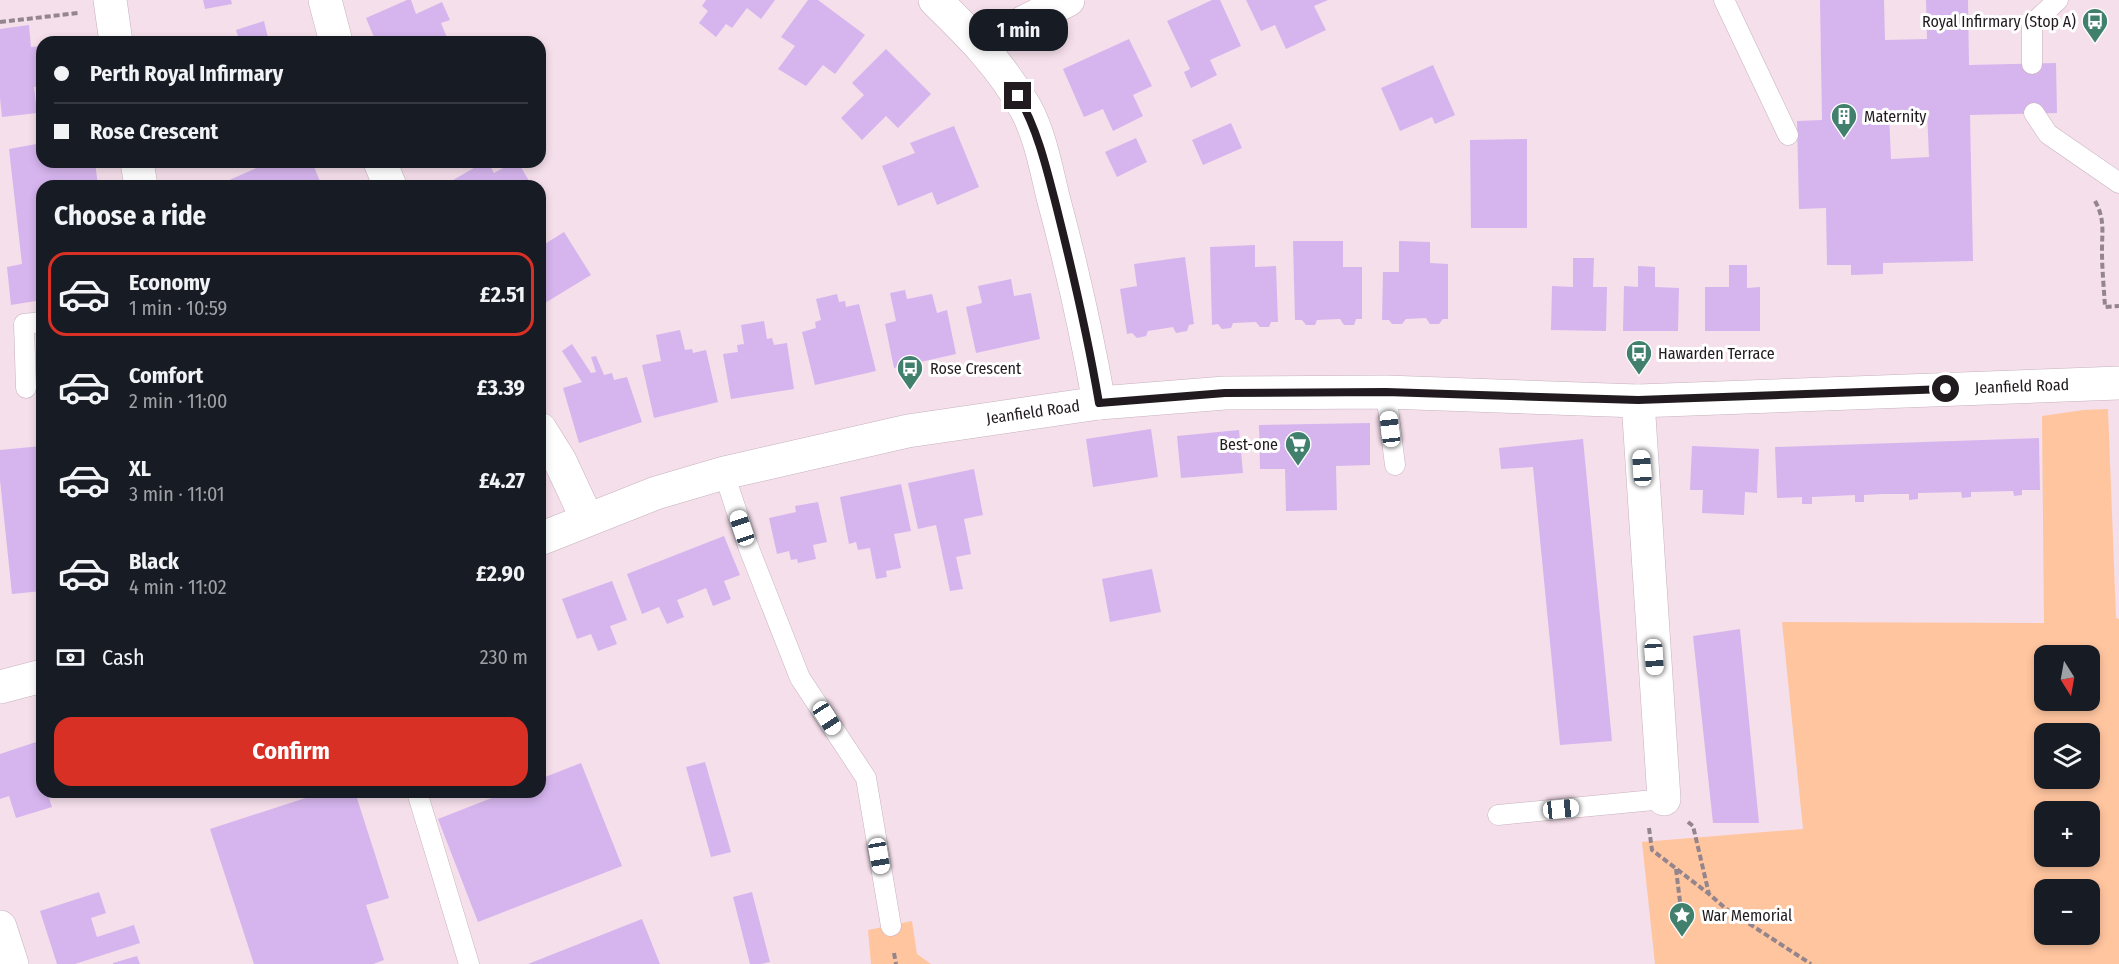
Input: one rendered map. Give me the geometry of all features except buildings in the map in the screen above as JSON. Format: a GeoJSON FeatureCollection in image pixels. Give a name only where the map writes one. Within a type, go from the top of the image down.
{"type":"FeatureCollection","features":[{"type":"Feature","properties":{"kind":"street"},"geometry":{"type":"LineString","coordinates":[[325,0],[334,36]]}},
{"type":"Feature","properties":{"kind":"street"},"geometry":{"type":"LineString","coordinates":[[935,0],[982,46],[1008,80],[1027,111],[1040,148],[1064,238],[1099,403]]}},
{"type":"Feature","properties":{"kind":"street"},"geometry":{"type":"LineString","coordinates":[[982,46],[1023,22],[1068,0]]}},
{"type":"Feature","properties":{"kind":"street"},"geometry":{"type":"LineString","coordinates":[[111,5],[115,36]]}},
{"type":"Feature","properties":{"kind":"street","name":"Jeanfield Road"},"geometry":{"type":"LineString","coordinates":[[546,536],[656,493],[724,473],[908,431],[1099,403],[1225,393],[1386,392],[1638,400],[2119,383]]}},
{"type":"Feature","properties":{"kind":"street"},"geometry":{"type":"LineString","coordinates":[[1638,400],[1654,800]]}},
{"type":"Feature","properties":{"kind":"street"},"geometry":{"type":"LineString","coordinates":[[546,439],[560,461],[587,519]]}},
{"type":"Feature","properties":{"kind":"street"},"geometry":{"type":"LineString","coordinates":[[0,687],[36,678]]}},
{"type":"Feature","properties":{"kind":"street"},"geometry":{"type":"LineString","coordinates":[[0,927],[12,964]]}},
{"type":"Feature","properties":{"kind":"lane"},"geometry":{"type":"LineString","coordinates":[[1724,0],[1788,135]]}},
{"type":"Feature","properties":{"kind":"lane"},"geometry":{"type":"LineString","coordinates":[[2032,64],[2032,24],[2058,0]]}},
{"type":"Feature","properties":{"kind":"lane"},"geometry":{"type":"LineString","coordinates":[[2034,113],[2048,134],[2119,183]]}},
{"type":"Feature","properties":{"kind":"lane"},"geometry":{"type":"LineString","coordinates":[[26,388],[24,324],[36,323]]}},
{"type":"Feature","properties":{"kind":"lane"},"geometry":{"type":"LineString","coordinates":[[1386,392],[1395,465]]}},
{"type":"Feature","properties":{"kind":"lane"},"geometry":{"type":"LineString","coordinates":[[724,473],[748,546],[800,678],[867,778],[891,926]]}},
{"type":"Feature","properties":{"kind":"lane"},"geometry":{"type":"LineString","coordinates":[[419,798],[469,964]]}},
{"type":"Feature","properties":{"kind":"lane"},"geometry":{"type":"LineString","coordinates":[[1498,815],[1654,800]]}},
{"type":"Feature","properties":{"kind":"path"},"geometry":{"type":"LineString","coordinates":[[0,21],[111,5]]}},
{"type":"Feature","properties":{"kind":"path"},"geometry":{"type":"LineString","coordinates":[[2092,198],[2101,214],[2104,232],[2102,250],[2105,308],[2119,306]]}},
{"type":"Feature","properties":{"kind":"path"},"geometry":{"type":"LineString","coordinates":[[1654,800],[1652,850],[1725,908],[1811,964]]}},
{"type":"Feature","properties":{"kind":"path"},"geometry":{"type":"LineString","coordinates":[[1654,800],[1693,826],[1709,894]]}},
{"type":"Feature","properties":{"kind":"path"},"geometry":{"type":"LineString","coordinates":[[1676,869],[1682,918]]}},
{"type":"Feature","properties":{"kind":"shaded area"},"geometry":{"type":"Polygon","coordinates":[[[2108,409],[2116,618],[2119,619],[2119,964],[1655,964],[1642,842],[1803,829],[1782,622],[2044,623],[2042,416],[2108,409]]]}},
{"type":"Feature","properties":{"kind":"shaded area"},"geometry":{"type":"Polygon","coordinates":[[[912,921],[917,954],[931,964],[871,964],[868,930],[912,921]]]}},
{"type":"Feature","properties":{"kind":"place","name":"Royal Infirmary (Stop A)"},"geometry":{"type":"Point","coordinates":[2095,44]}},
{"type":"Feature","properties":{"kind":"place","name":"Maternity"},"geometry":{"type":"Point","coordinates":[1844,139]}},
{"type":"Feature","properties":{"kind":"place","name":"Hawarden Terrace"},"geometry":{"type":"Point","coordinates":[1639,376]}},
{"type":"Feature","properties":{"kind":"place","name":"Rose Crescent"},"geometry":{"type":"Point","coordinates":[910,391]}},
{"type":"Feature","properties":{"kind":"place","name":"Best-one"},"geometry":{"type":"Point","coordinates":[1298,467]}},
{"type":"Feature","properties":{"kind":"place","name":"War Memorial"},"geometry":{"type":"Point","coordinates":[1682,938]}},
{"type":"Feature","properties":{"kind":"route"},"geometry":{"type":"LineString","coordinates":[[1018,96],[1027,111],[1040,148],[1064,238],[1099,403],[1225,393],[1386,392],[1638,400],[1946,389]]}}]}
